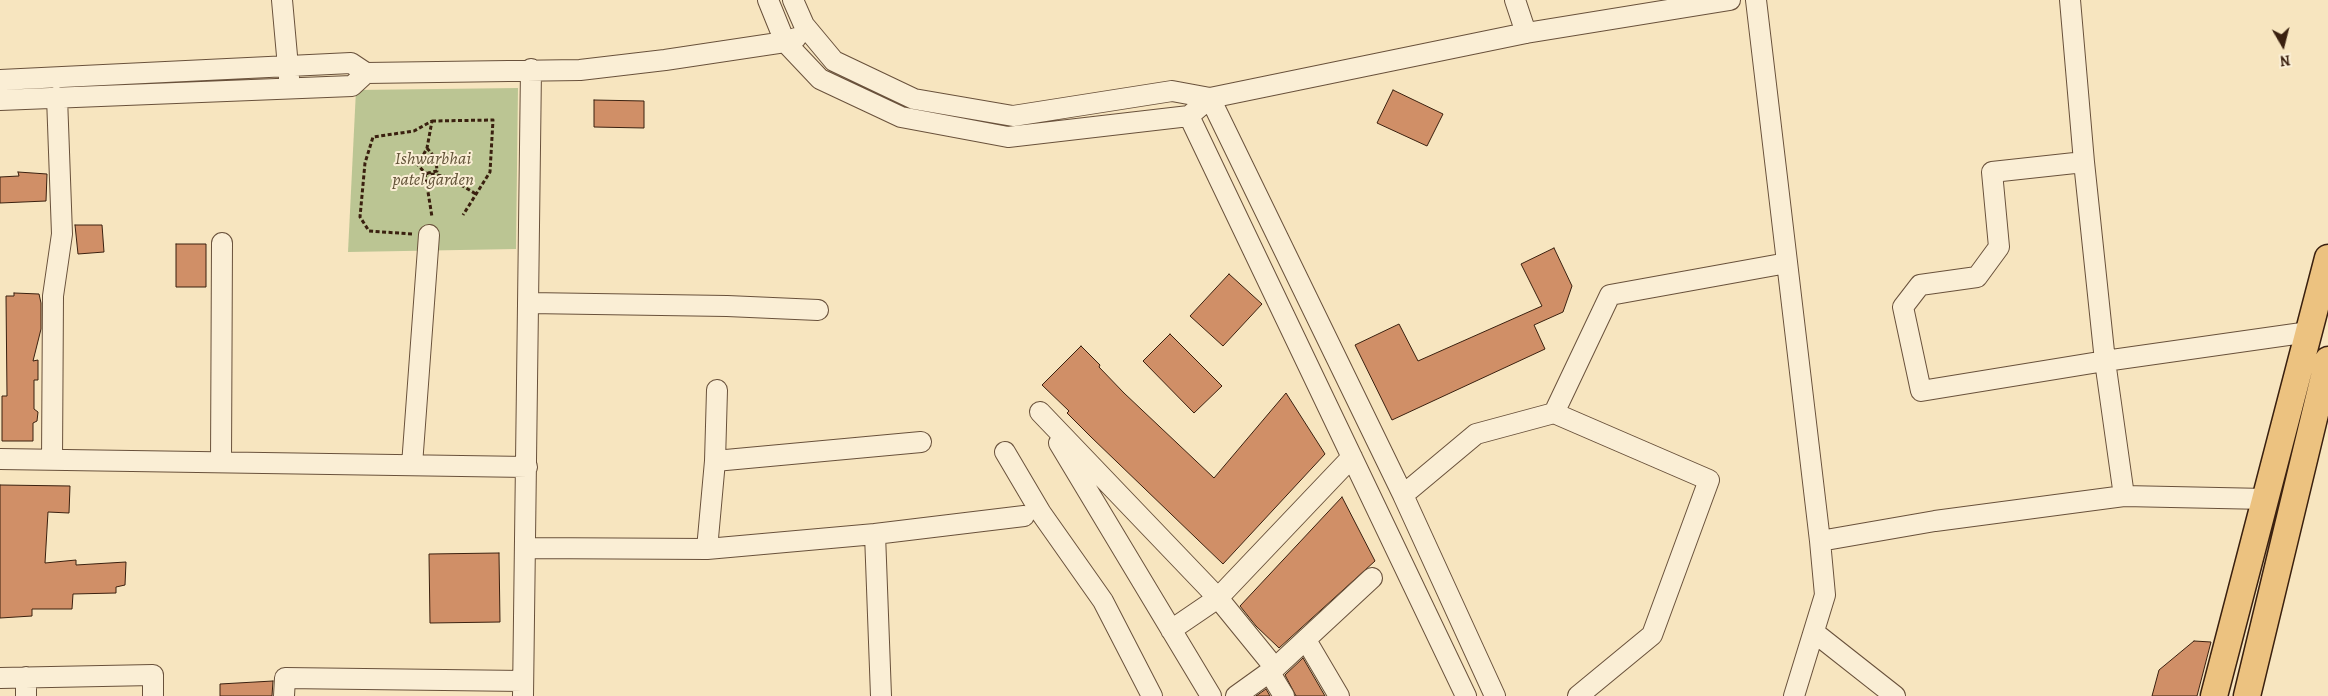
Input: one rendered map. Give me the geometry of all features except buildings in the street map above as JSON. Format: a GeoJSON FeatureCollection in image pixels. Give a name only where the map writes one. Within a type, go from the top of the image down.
{"type":"FeatureCollection","features":[{"type":"Feature","properties":{"kind":"main road"},"geometry":{"type":"LineString","coordinates":[[2214,696],[2328,258]]}},
{"type":"Feature","properties":{"kind":"main road"},"geometry":{"type":"LineString","coordinates":[[2247,696],[2328,360]]}},
{"type":"Feature","properties":{"kind":"street"},"geometry":{"type":"LineString","coordinates":[[282,0],[290,87]]}},
{"type":"Feature","properties":{"kind":"street"},"geometry":{"type":"LineString","coordinates":[[768,0],[785,42],[820,79],[901,117],[1008,137],[1189,116],[1210,98]]}},
{"type":"Feature","properties":{"kind":"street"},"geometry":{"type":"LineString","coordinates":[[793,0],[804,25],[834,61],[914,99],[1013,116],[1172,91],[1210,98],[1526,33],[1730,0]]}},
{"type":"Feature","properties":{"kind":"street"},"geometry":{"type":"LineString","coordinates":[[1515,0],[1526,33]]}},
{"type":"Feature","properties":{"kind":"street"},"geometry":{"type":"LineString","coordinates":[[1756,0],[1820,541],[1824,595],[1794,696]]}},
{"type":"Feature","properties":{"kind":"street"},"geometry":{"type":"LineString","coordinates":[[2070,0],[2084,162],[2106,361],[2124,496]]}},
{"type":"Feature","properties":{"kind":"street"},"geometry":{"type":"LineString","coordinates":[[0,80],[287,64],[351,63],[366,74],[531,69],[580,70],[665,60],[785,42],[810,33]]}},
{"type":"Feature","properties":{"kind":"street"},"geometry":{"type":"LineString","coordinates":[[284,696],[284,678],[523,689],[531,69]]}},
{"type":"Feature","properties":{"kind":"street"},"geometry":{"type":"LineString","coordinates":[[0,100],[352,86],[366,74]]}},
{"type":"Feature","properties":{"kind":"street"},"geometry":{"type":"LineString","coordinates":[[52,460],[53,296],[62,234],[57,97]]}},
{"type":"Feature","properties":{"kind":"street"},"geometry":{"type":"LineString","coordinates":[[1210,98],[1403,495],[1495,696]]}},
{"type":"Feature","properties":{"kind":"street"},"geometry":{"type":"LineString","coordinates":[[1189,116],[1466,696]]}},
{"type":"Feature","properties":{"kind":"street"},"geometry":{"type":"LineString","coordinates":[[2084,162],[1992,172],[1999,247],[1977,277],[1920,284],[1903,307],[1921,391],[2106,361],[2309,332]]}},
{"type":"Feature","properties":{"kind":"street"},"geometry":{"type":"LineString","coordinates":[[412,465],[429,235]]}},
{"type":"Feature","properties":{"kind":"street"},"geometry":{"type":"LineString","coordinates":[[221,462],[222,243]]}},
{"type":"Feature","properties":{"kind":"street"},"geometry":{"type":"LineString","coordinates":[[1554,413],[1610,294],[1787,263]]}},
{"type":"Feature","properties":{"kind":"street"},"geometry":{"type":"LineString","coordinates":[[529,303],[727,306],[818,310]]}},
{"type":"Feature","properties":{"kind":"street"},"geometry":{"type":"LineString","coordinates":[[707,550],[715,462],[718,390]]}},
{"type":"Feature","properties":{"kind":"street"},"geometry":{"type":"LineString","coordinates":[[1211,696],[1040,412],[1218,598],[1273,671],[1284,696]]}},
{"type":"Feature","properties":{"kind":"street"},"geometry":{"type":"LineString","coordinates":[[1403,495],[1476,434],[1554,413],[1710,480],[1652,635],[1578,696]]}},
{"type":"Feature","properties":{"kind":"street"},"geometry":{"type":"LineString","coordinates":[[715,462],[921,442]]}},
{"type":"Feature","properties":{"kind":"street"},"geometry":{"type":"LineString","coordinates":[[1005,452],[1041,513],[1103,601],[1152,696]]}},
{"type":"Feature","properties":{"kind":"street"},"geometry":{"type":"LineString","coordinates":[[1172,630],[1218,598],[1352,457]]}},
{"type":"Feature","properties":{"kind":"street"},"geometry":{"type":"LineString","coordinates":[[0,459],[526,467]]}},
{"type":"Feature","properties":{"kind":"street"},"geometry":{"type":"LineString","coordinates":[[1820,541],[1935,521],[2124,496],[2266,499]]}},
{"type":"Feature","properties":{"kind":"street"},"geometry":{"type":"LineString","coordinates":[[525,548],[707,550],[875,534],[1024,516]]}},
{"type":"Feature","properties":{"kind":"street"},"geometry":{"type":"LineString","coordinates":[[875,534],[881,696]]}},
{"type":"Feature","properties":{"kind":"street"},"geometry":{"type":"LineString","coordinates":[[1236,696],[1273,671],[1372,578]]}},
{"type":"Feature","properties":{"kind":"street"},"geometry":{"type":"LineString","coordinates":[[1814,633],[1895,696]]}},
{"type":"Feature","properties":{"kind":"street"},"geometry":{"type":"LineString","coordinates":[[1306,640],[1339,696]]}},
{"type":"Feature","properties":{"kind":"street"},"geometry":{"type":"LineString","coordinates":[[0,678],[26,687],[153,675],[153,696]]}},
{"type":"Feature","properties":{"kind":"path"},"geometry":{"type":"LineString","coordinates":[[432,121],[427,148],[418,165],[425,173],[433,224],[429,235],[369,232],[360,217],[364,163],[373,137],[414,131],[432,121],[492,120],[490,172],[463,215]]}},
{"type":"Feature","properties":{"kind":"path"},"geometry":{"type":"LineString","coordinates":[[425,173],[437,172],[436,159],[427,148]]}},
{"type":"Feature","properties":{"kind":"path"},"geometry":{"type":"LineString","coordinates":[[425,173],[448,177],[476,194]]}},
{"type":"Feature","properties":{"kind":"green space","name":"Ishwarbhai patel garden"},"geometry":{"type":"Polygon","coordinates":[[[518,88],[516,249],[348,252],[356,90],[518,88]]]}}]}
